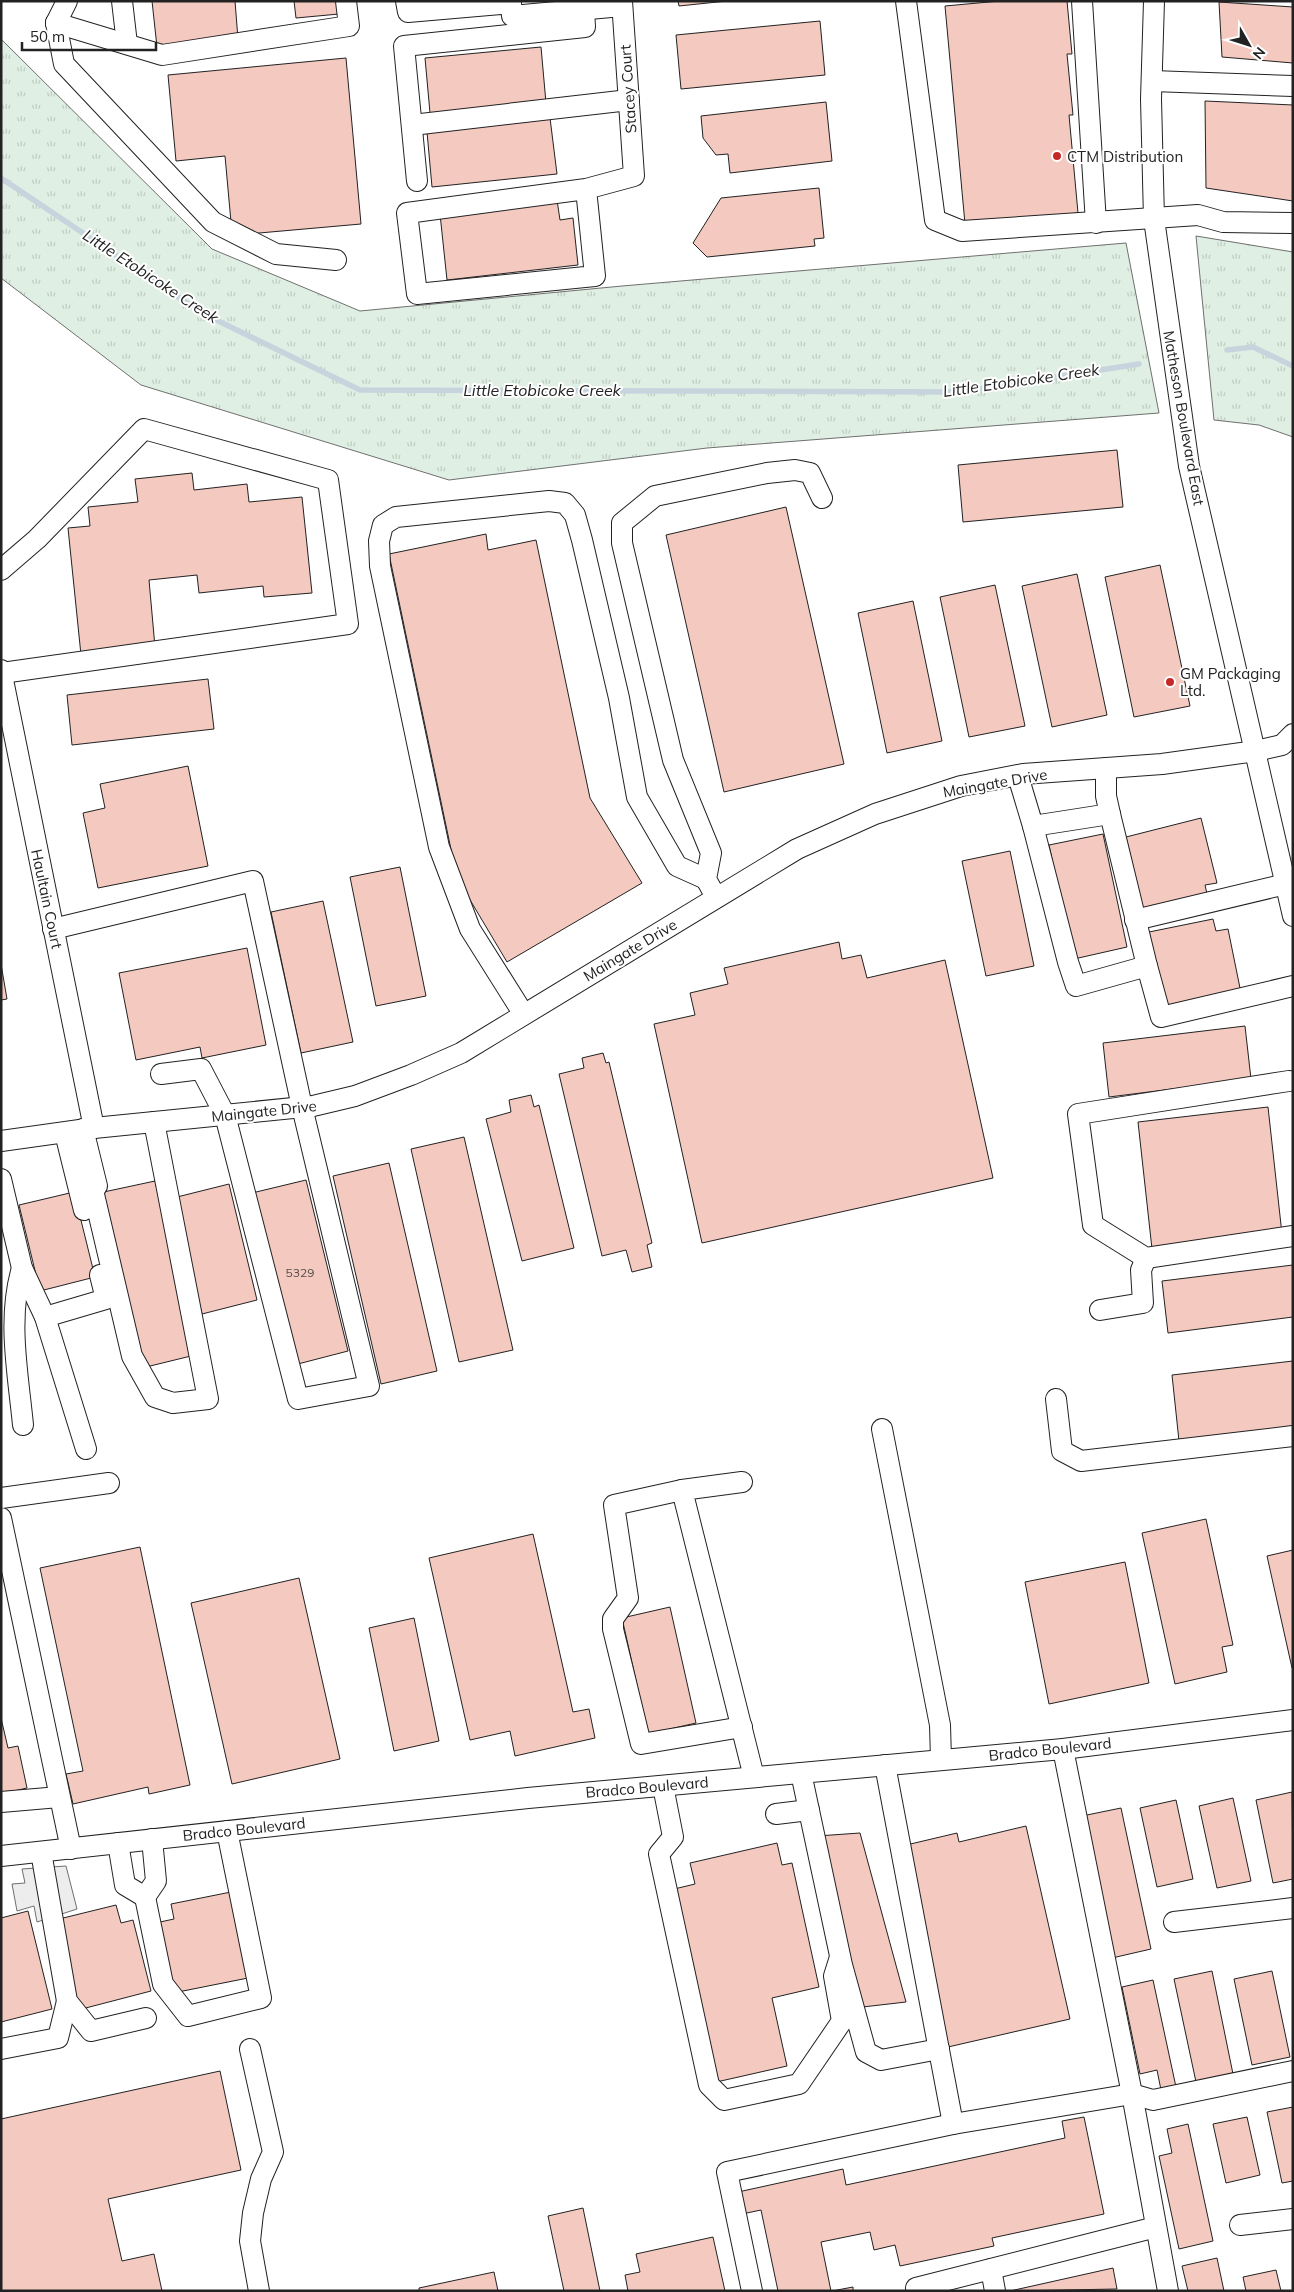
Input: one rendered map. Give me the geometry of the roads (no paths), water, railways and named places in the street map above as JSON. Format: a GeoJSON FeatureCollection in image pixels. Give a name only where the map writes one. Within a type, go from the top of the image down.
{"type":"FeatureCollection","features":[{"type":"Feature","properties":{"kind":"street"},"geometry":{"type":"LineString","coordinates":[[67,1],[56,23],[64,64],[212,222],[276,254],[336,260]]}},
{"type":"Feature","properties":{"kind":"street"},"geometry":{"type":"LineString","coordinates":[[122,1],[127,44]]}},
{"type":"Feature","properties":{"kind":"street"},"geometry":{"type":"LineString","coordinates":[[56,23],[162,55],[349,26],[346,1]]}},
{"type":"Feature","properties":{"kind":"street"},"geometry":{"type":"LineString","coordinates":[[406,1],[408,12],[511,3],[512,16],[622,4]]}},
{"type":"Feature","properties":{"kind":"street"},"geometry":{"type":"LineString","coordinates":[[906,1],[935,220],[962,231],[1154,219],[1198,214],[1223,222],[1293,223]]}},
{"type":"Feature","properties":{"kind":"street"},"geometry":{"type":"LineString","coordinates":[[1082,1],[1096,223]]}},
{"type":"Feature","properties":{"kind":"street","name":"Matheson Boulevard East"},"geometry":{"type":"LineString","coordinates":[[1154,1],[1152,81],[1154,219],[1189,466],[1293,916]]}},
{"type":"Feature","properties":{"kind":"street","name":"Stacey Court"},"geometry":{"type":"LineString","coordinates":[[586,189],[634,176],[622,4]]}},
{"type":"Feature","properties":{"kind":"street"},"geometry":{"type":"LineString","coordinates":[[417,181],[404,46],[585,27],[584,9]]}},
{"type":"Feature","properties":{"kind":"street"},"geometry":{"type":"LineString","coordinates":[[1152,81],[1293,86]]}},
{"type":"Feature","properties":{"kind":"street"},"geometry":{"type":"LineString","coordinates":[[412,124],[629,100]]}},
{"type":"Feature","properties":{"kind":"street"},"geometry":{"type":"LineString","coordinates":[[586,189],[595,276],[417,294],[407,213],[586,189]]}},
{"type":"Feature","properties":{"kind":"street"},"geometry":{"type":"LineString","coordinates":[[1,570],[37,539],[144,429],[328,480],[348,624],[2,672]]}},
{"type":"Feature","properties":{"kind":"street"},"geometry":{"type":"LineString","coordinates":[[706,879],[711,852],[673,760],[622,543],[622,523],[655,496],[767,473],[795,470],[810,473],[822,498]]}},
{"type":"Feature","properties":{"kind":"street"},"geometry":{"type":"LineString","coordinates":[[523,1014],[470,929],[439,847],[380,566],[379,540],[383,525],[396,516],[549,501],[565,503],[575,515],[582,540],[619,698],[637,797],[677,866],[706,879],[716,898]]}},
{"type":"Feature","properties":{"kind":"street","name":"Haultain Court"},"geometry":{"type":"LineString","coordinates":[[2,672],[53,929],[81,1130],[85,1187]]}},
{"type":"Feature","properties":{"kind":"street","name":"Maingate Drive"},"geometry":{"type":"LineString","coordinates":[[1,1140],[313,1106],[355,1096],[411,1075],[461,1052],[797,849],[875,814],[961,786],[1018,776],[1162,764],[1256,751],[1282,745],[1293,734]]}},
{"type":"Feature","properties":{"kind":"street"},"geometry":{"type":"LineString","coordinates":[[1106,768],[1106,796],[1135,920],[1161,1017],[1293,986]]}},
{"type":"Feature","properties":{"kind":"street"},"geometry":{"type":"LineString","coordinates":[[1018,776],[1076,986],[1147,966]]}},
{"type":"Feature","properties":{"kind":"street"},"geometry":{"type":"LineString","coordinates":[[1033,826],[1110,814]]}},
{"type":"Feature","properties":{"kind":"street"},"geometry":{"type":"LineString","coordinates":[[53,929],[252,881],[302,1106],[368,1386],[298,1399],[225,1116],[201,1069],[161,1074]]}},
{"type":"Feature","properties":{"kind":"street"},"geometry":{"type":"LineString","coordinates":[[1135,920],[1286,884]]}},
{"type":"Feature","properties":{"kind":"street"},"geometry":{"type":"LineString","coordinates":[[1292,1087],[1078,1114],[1093,1225],[1146,1258],[1293,1236]]}},
{"type":"Feature","properties":{"kind":"street"},"geometry":{"type":"LineString","coordinates":[[85,1187],[132,1356],[154,1397],[173,1403],[208,1399],[154,1122]]}},
{"type":"Feature","properties":{"kind":"street"},"geometry":{"type":"LineString","coordinates":[[1,1179],[22,1268],[45,1317],[86,1449]]}},
{"type":"Feature","properties":{"kind":"street"},"geometry":{"type":"LineString","coordinates":[[45,1317],[106,1299],[85,1187]]}},
{"type":"Feature","properties":{"kind":"street"},"geometry":{"type":"LineString","coordinates":[[1100,1310],[1143,1303],[1141,1270],[1146,1258]]}},
{"type":"Feature","properties":{"kind":"street"},"geometry":{"type":"LineString","coordinates":[[22,1268],[16,1290],[15,1340],[23,1425]]}},
{"type":"Feature","properties":{"kind":"street"},"geometry":{"type":"LineString","coordinates":[[1056,1399],[1062,1451],[1081,1462],[1293,1436]]}},
{"type":"Feature","properties":{"kind":"street"},"geometry":{"type":"LineString","coordinates":[[882,1429],[940,1725],[941,1759]]}},
{"type":"Feature","properties":{"kind":"street"},"geometry":{"type":"LineString","coordinates":[[742,1482],[682,1490],[614,1505],[628,1598],[613,1619],[613,1629],[641,1744],[742,1727]]}},
{"type":"Feature","properties":{"kind":"street"},"geometry":{"type":"LineString","coordinates":[[1,1498],[109,1483]]}},
{"type":"Feature","properties":{"kind":"street"},"geometry":{"type":"LineString","coordinates":[[682,1490],[754,1777]]}},
{"type":"Feature","properties":{"kind":"street"},"geometry":{"type":"LineString","coordinates":[[1,1518],[58,1797],[71,1849]]}},
{"type":"Feature","properties":{"kind":"street","name":"Bradco Boulevard"},"geometry":{"type":"LineString","coordinates":[[1,1856],[528,1798],[1063,1749],[1293,1720]]}},
{"type":"Feature","properties":{"kind":"street"},"geometry":{"type":"LineString","coordinates":[[1063,1749],[1132,2094],[1168,2291]]}},
{"type":"Feature","properties":{"kind":"street"},"geometry":{"type":"LineString","coordinates":[[884,1765],[953,2124]]}},
{"type":"Feature","properties":{"kind":"street"},"geometry":{"type":"LineString","coordinates":[[801,1773],[840,1957],[866,2052],[881,2060],[939,2049]]}},
{"type":"Feature","properties":{"kind":"street"},"geometry":{"type":"LineString","coordinates":[[663,1786],[674,1837],[659,1854],[710,2085],[724,2100],[799,2084],[842,2021],[834,1976],[840,1957]]}},
{"type":"Feature","properties":{"kind":"street"},"geometry":{"type":"LineString","coordinates":[[1,1802],[58,1797]]}},
{"type":"Feature","properties":{"kind":"street"},"geometry":{"type":"LineString","coordinates":[[776,1814],[809,1810]]}},
{"type":"Feature","properties":{"kind":"street"},"geometry":{"type":"LineString","coordinates":[[152,1840],[156,1881],[145,1897],[162,1984],[188,2016],[261,1998],[227,1831]]}},
{"type":"Feature","properties":{"kind":"street"},"geometry":{"type":"LineString","coordinates":[[118,1843],[125,1885],[145,1897]]}},
{"type":"Feature","properties":{"kind":"street"},"geometry":{"type":"LineString","coordinates":[[1,2049],[58,2038],[67,2001],[41,1852]]}},
{"type":"Feature","properties":{"kind":"street"},"geometry":{"type":"LineString","coordinates":[[1174,1922],[1293,1908]]}},
{"type":"Feature","properties":{"kind":"street"},"geometry":{"type":"LineString","coordinates":[[67,2001],[91,2031],[146,2018]]}},
{"type":"Feature","properties":{"kind":"street"},"geometry":{"type":"LineString","coordinates":[[250,2049],[273,2152],[260,2179],[250,2241],[259,2291]]}},
{"type":"Feature","properties":{"kind":"street"},"geometry":{"type":"LineString","coordinates":[[752,2291],[727,2172],[953,2124],[1132,2094],[1153,2100],[1293,2071]]}},
{"type":"Feature","properties":{"kind":"street"},"geometry":{"type":"LineString","coordinates":[[1240,2225],[1293,2219]]}},
{"type":"Feature","properties":{"kind":"street"},"geometry":{"type":"LineString","coordinates":[[917,2291],[916,2288],[1156,2227]]}},
{"type":"Feature","properties":{"kind":"street"},"geometry":{"type":"LineString","coordinates":[[991,2269],[995,2291]]}},
{"type":"Feature","properties":{"kind":"waterway","name":"Little Etobicoke Creek"},"geometry":{"type":"LineString","coordinates":[[1,178],[202,313],[360,390],[958,392],[1139,364]]}},
{"type":"Feature","properties":{"kind":"waterway","name":"Little Etobicoke Creek"},"geometry":{"type":"LineString","coordinates":[[1227,350],[1253,347],[1293,366]]}},
{"type":"Feature","properties":{"kind":"place","name":"CTM Distribution"},"geometry":{"type":"Point","coordinates":[1057,156]}},
{"type":"Feature","properties":{"kind":"place","name":"GM Packaging Ltd."},"geometry":{"type":"Point","coordinates":[1170,682]}}]}
